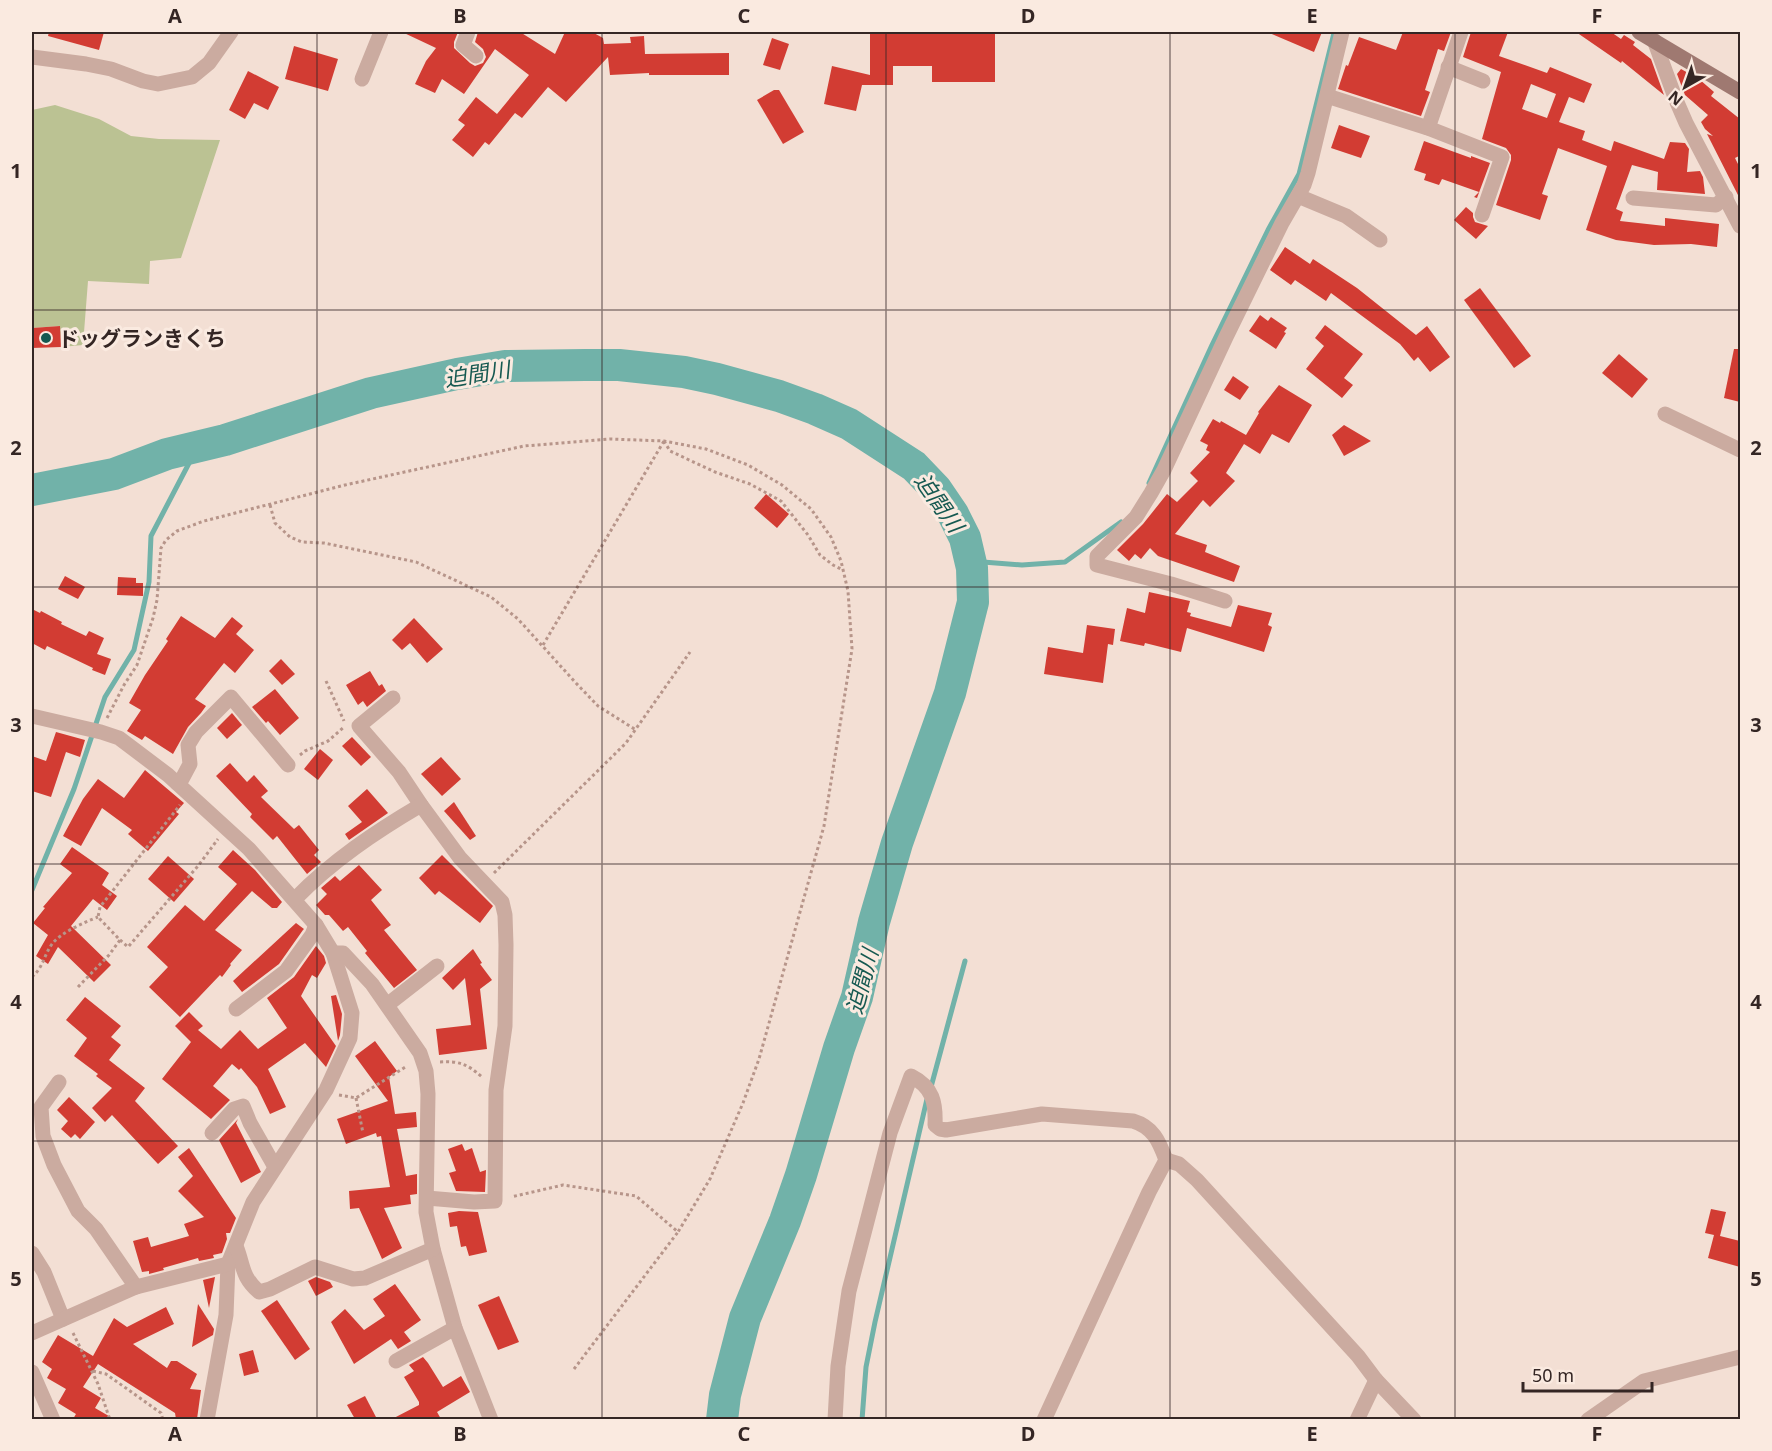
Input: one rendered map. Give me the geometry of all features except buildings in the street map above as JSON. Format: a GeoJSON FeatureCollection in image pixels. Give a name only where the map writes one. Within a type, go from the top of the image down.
{"type":"FeatureCollection","features":[{"type":"Feature","properties":{"kind":"street"},"geometry":{"type":"LineString","coordinates":[[32,57],[111,69],[143,81],[159,84],[192,77],[209,63],[231,32]]}},
{"type":"Feature","properties":{"kind":"street"},"geometry":{"type":"LineString","coordinates":[[362,79],[381,32]]}},
{"type":"Feature","properties":{"kind":"street"},"geometry":{"type":"LineString","coordinates":[[468,32],[463,45],[476,56]]}},
{"type":"Feature","properties":{"kind":"street"},"geometry":{"type":"LineString","coordinates":[[1225,601],[1097,565],[1097,556],[1136,517],[1164,470],[1277,234],[1298,196],[1308,173],[1342,32]]}},
{"type":"Feature","properties":{"kind":"street"},"geometry":{"type":"LineString","coordinates":[[1428,128],[1461,32]]}},
{"type":"Feature","properties":{"kind":"street"},"geometry":{"type":"LineString","coordinates":[[1639,32],[1740,92]]}},
{"type":"Feature","properties":{"kind":"street"},"geometry":{"type":"LineString","coordinates":[[1654,40],[1683,115],[1740,226]]}},
{"type":"Feature","properties":{"kind":"street"},"geometry":{"type":"LineString","coordinates":[[1448,67],[1483,81]]}},
{"type":"Feature","properties":{"kind":"street"},"geometry":{"type":"LineString","coordinates":[[1327,96],[1428,128],[1502,158],[1482,215]]}},
{"type":"Feature","properties":{"kind":"street"},"geometry":{"type":"LineString","coordinates":[[1298,196],[1346,216],[1380,240]]}},
{"type":"Feature","properties":{"kind":"street"},"geometry":{"type":"LineString","coordinates":[[1633,198],[1716,205],[1725,197]]}},
{"type":"Feature","properties":{"kind":"street"},"geometry":{"type":"LineString","coordinates":[[1665,414],[1740,450]]}},
{"type":"Feature","properties":{"kind":"street"},"geometry":{"type":"LineString","coordinates":[[177,783],[182,779],[190,764],[188,745],[196,732],[231,697],[288,765]]}},
{"type":"Feature","properties":{"kind":"street"},"geometry":{"type":"LineString","coordinates":[[393,698],[359,726],[399,772],[460,858],[502,902],[505,915],[507,945],[505,1026],[497,1085],[495,1201],[474,1203],[427,1198]]}},
{"type":"Feature","properties":{"kind":"street"},"geometry":{"type":"LineString","coordinates":[[32,716],[119,738],[177,783],[249,849],[316,925],[333,954],[352,1013],[350,1038],[323,1093],[253,1202],[228,1264],[226,1315],[207,1419]]}},
{"type":"Feature","properties":{"kind":"street"},"geometry":{"type":"LineString","coordinates":[[295,899],[331,865],[362,842],[421,805]]}},
{"type":"Feature","properties":{"kind":"street"},"geometry":{"type":"LineString","coordinates":[[236,1009],[286,971],[312,935],[316,925]]}},
{"type":"Feature","properties":{"kind":"street"},"geometry":{"type":"LineString","coordinates":[[333,954],[344,954],[372,984],[423,1061],[428,1094],[426,1212],[433,1249],[455,1328],[491,1419]]}},
{"type":"Feature","properties":{"kind":"street"},"geometry":{"type":"LineString","coordinates":[[387,1005],[437,966]]}},
{"type":"Feature","properties":{"kind":"street"},"geometry":{"type":"LineString","coordinates":[[835,1419],[838,1366],[849,1291],[887,1145],[911,1076],[918,1080],[933,1098],[936,1107],[935,1125],[940,1129],[946,1130],[1042,1114],[1133,1121],[1144,1125],[1159,1141],[1166,1160],[1044,1419]]}},
{"type":"Feature","properties":{"kind":"street"},"geometry":{"type":"LineString","coordinates":[[59,1082],[41,1107],[43,1136],[54,1165],[78,1211],[96,1229],[136,1287]]}},
{"type":"Feature","properties":{"kind":"street"},"geometry":{"type":"LineString","coordinates":[[212,1133],[234,1109],[243,1106],[275,1167]]}},
{"type":"Feature","properties":{"kind":"street"},"geometry":{"type":"LineString","coordinates":[[1166,1160],[1179,1164],[1197,1180],[1358,1356],[1376,1380],[1414,1419]]}},
{"type":"Feature","properties":{"kind":"street"},"geometry":{"type":"LineString","coordinates":[[236,1246],[241,1258],[242,1271],[250,1284],[259,1292],[315,1267],[353,1279],[365,1278],[433,1249]]}},
{"type":"Feature","properties":{"kind":"street"},"geometry":{"type":"LineString","coordinates":[[32,1253],[44,1272],[63,1319]]}},
{"type":"Feature","properties":{"kind":"street"},"geometry":{"type":"LineString","coordinates":[[32,1333],[136,1287],[228,1264]]}},
{"type":"Feature","properties":{"kind":"street"},"geometry":{"type":"LineString","coordinates":[[396,1361],[455,1328]]}},
{"type":"Feature","properties":{"kind":"street"},"geometry":{"type":"LineString","coordinates":[[1588,1419],[1644,1381],[1740,1358]]}},
{"type":"Feature","properties":{"kind":"street"},"geometry":{"type":"LineString","coordinates":[[32,1372],[53,1419]]}},
{"type":"Feature","properties":{"kind":"street"},"geometry":{"type":"LineString","coordinates":[[1357,1419],[1376,1380]]}},
{"type":"Feature","properties":{"kind":"path"},"geometry":{"type":"LineString","coordinates":[[101,732],[124,685],[137,665],[153,618],[157,600],[161,548],[166,540],[177,531],[204,521],[345,485],[524,446],[610,439],[664,441],[706,449],[748,465],[782,485],[810,509],[831,537],[848,591],[852,649],[824,826],[759,1059],[710,1179],[678,1232],[574,1369]]}},
{"type":"Feature","properties":{"kind":"path"},"geometry":{"type":"LineString","coordinates":[[664,441],[670,451],[715,472],[750,484],[781,501],[808,535],[820,555],[833,566],[843,570]]}},
{"type":"Feature","properties":{"kind":"path"},"geometry":{"type":"LineString","coordinates":[[543,645],[664,441]]}},
{"type":"Feature","properties":{"kind":"path"},"geometry":{"type":"LineString","coordinates":[[270,504],[275,523],[290,537],[302,542],[324,543],[416,562],[491,597],[518,619],[598,706],[636,730]]}},
{"type":"Feature","properties":{"kind":"path"},"geometry":{"type":"LineString","coordinates":[[484,883],[626,743],[690,652]]}},
{"type":"Feature","properties":{"kind":"path"},"geometry":{"type":"LineString","coordinates":[[288,765],[305,751],[328,741],[346,726],[327,681]]}},
{"type":"Feature","properties":{"kind":"path"},"geometry":{"type":"LineString","coordinates":[[98,917],[100,907],[188,794]]}},
{"type":"Feature","properties":{"kind":"path"},"geometry":{"type":"LineString","coordinates":[[98,917],[128,947],[198,866],[226,828]]}},
{"type":"Feature","properties":{"kind":"path"},"geometry":{"type":"LineString","coordinates":[[32,977],[40,969],[53,942],[74,928],[98,917]]}},
{"type":"Feature","properties":{"kind":"path"},"geometry":{"type":"LineString","coordinates":[[78,987],[120,940]]}},
{"type":"Feature","properties":{"kind":"path"},"geometry":{"type":"LineString","coordinates":[[323,1093],[356,1098],[423,1061],[456,1062],[469,1066],[489,1083],[497,1085]]}},
{"type":"Feature","properties":{"kind":"path"},"geometry":{"type":"LineString","coordinates":[[356,1098],[363,1133]]}},
{"type":"Feature","properties":{"kind":"path"},"geometry":{"type":"LineString","coordinates":[[495,1201],[562,1185],[636,1196],[678,1232]]}},
{"type":"Feature","properties":{"kind":"path"},"geometry":{"type":"LineString","coordinates":[[63,1319],[76,1337],[98,1384],[110,1419]]}},
{"type":"Feature","properties":{"kind":"path"},"geometry":{"type":"LineString","coordinates":[[93,1371],[106,1374],[161,1413],[163,1419]]}},
{"type":"Feature","properties":{"kind":"green space"},"geometry":{"type":"Polygon","coordinates":[[[55,105],[99,119],[131,136],[220,140],[181,258],[150,261],[149,284],[88,281],[83,345],[61,347],[60,326],[32,328],[32,110],[55,105]]]}},
{"type":"Feature","properties":{"kind":"waterway"},"geometry":{"type":"LineString","coordinates":[[1149,483],[1212,345],[1268,230],[1299,174],[1334,33]]}},
{"type":"Feature","properties":{"kind":"waterway","name":"迫間川"},"geometry":{"type":"LineString","coordinates":[[32,490],[114,474],[167,454],[225,440],[371,393],[505,366],[585,365],[619,365],[684,372],[779,396],[849,424],[914,466],[936,489],[953,514],[965,538],[972,568],[973,602],[950,693],[897,843],[874,922],[857,997],[839,1048],[801,1175],[785,1221],[745,1318],[725,1395],[722,1420]]}},
{"type":"Feature","properties":{"kind":"waterway"},"geometry":{"type":"LineString","coordinates":[[32,890],[74,789],[105,697],[134,650],[149,582],[151,536],[198,446]]}},
{"type":"Feature","properties":{"kind":"waterway"},"geometry":{"type":"LineString","coordinates":[[970,561],[1022,565],[1065,562],[1121,522]]}},
{"type":"Feature","properties":{"kind":"waterway"},"geometry":{"type":"LineString","coordinates":[[931,1087],[965,961]]}},
{"type":"Feature","properties":{"kind":"waterway"},"geometry":{"type":"LineString","coordinates":[[862,1420],[866,1367],[875,1322],[927,1099]]}},
{"type":"Feature","properties":{"kind":"place","name":"ドッグランきくち"},"geometry":{"type":"Point","coordinates":[46,338]}}]}
